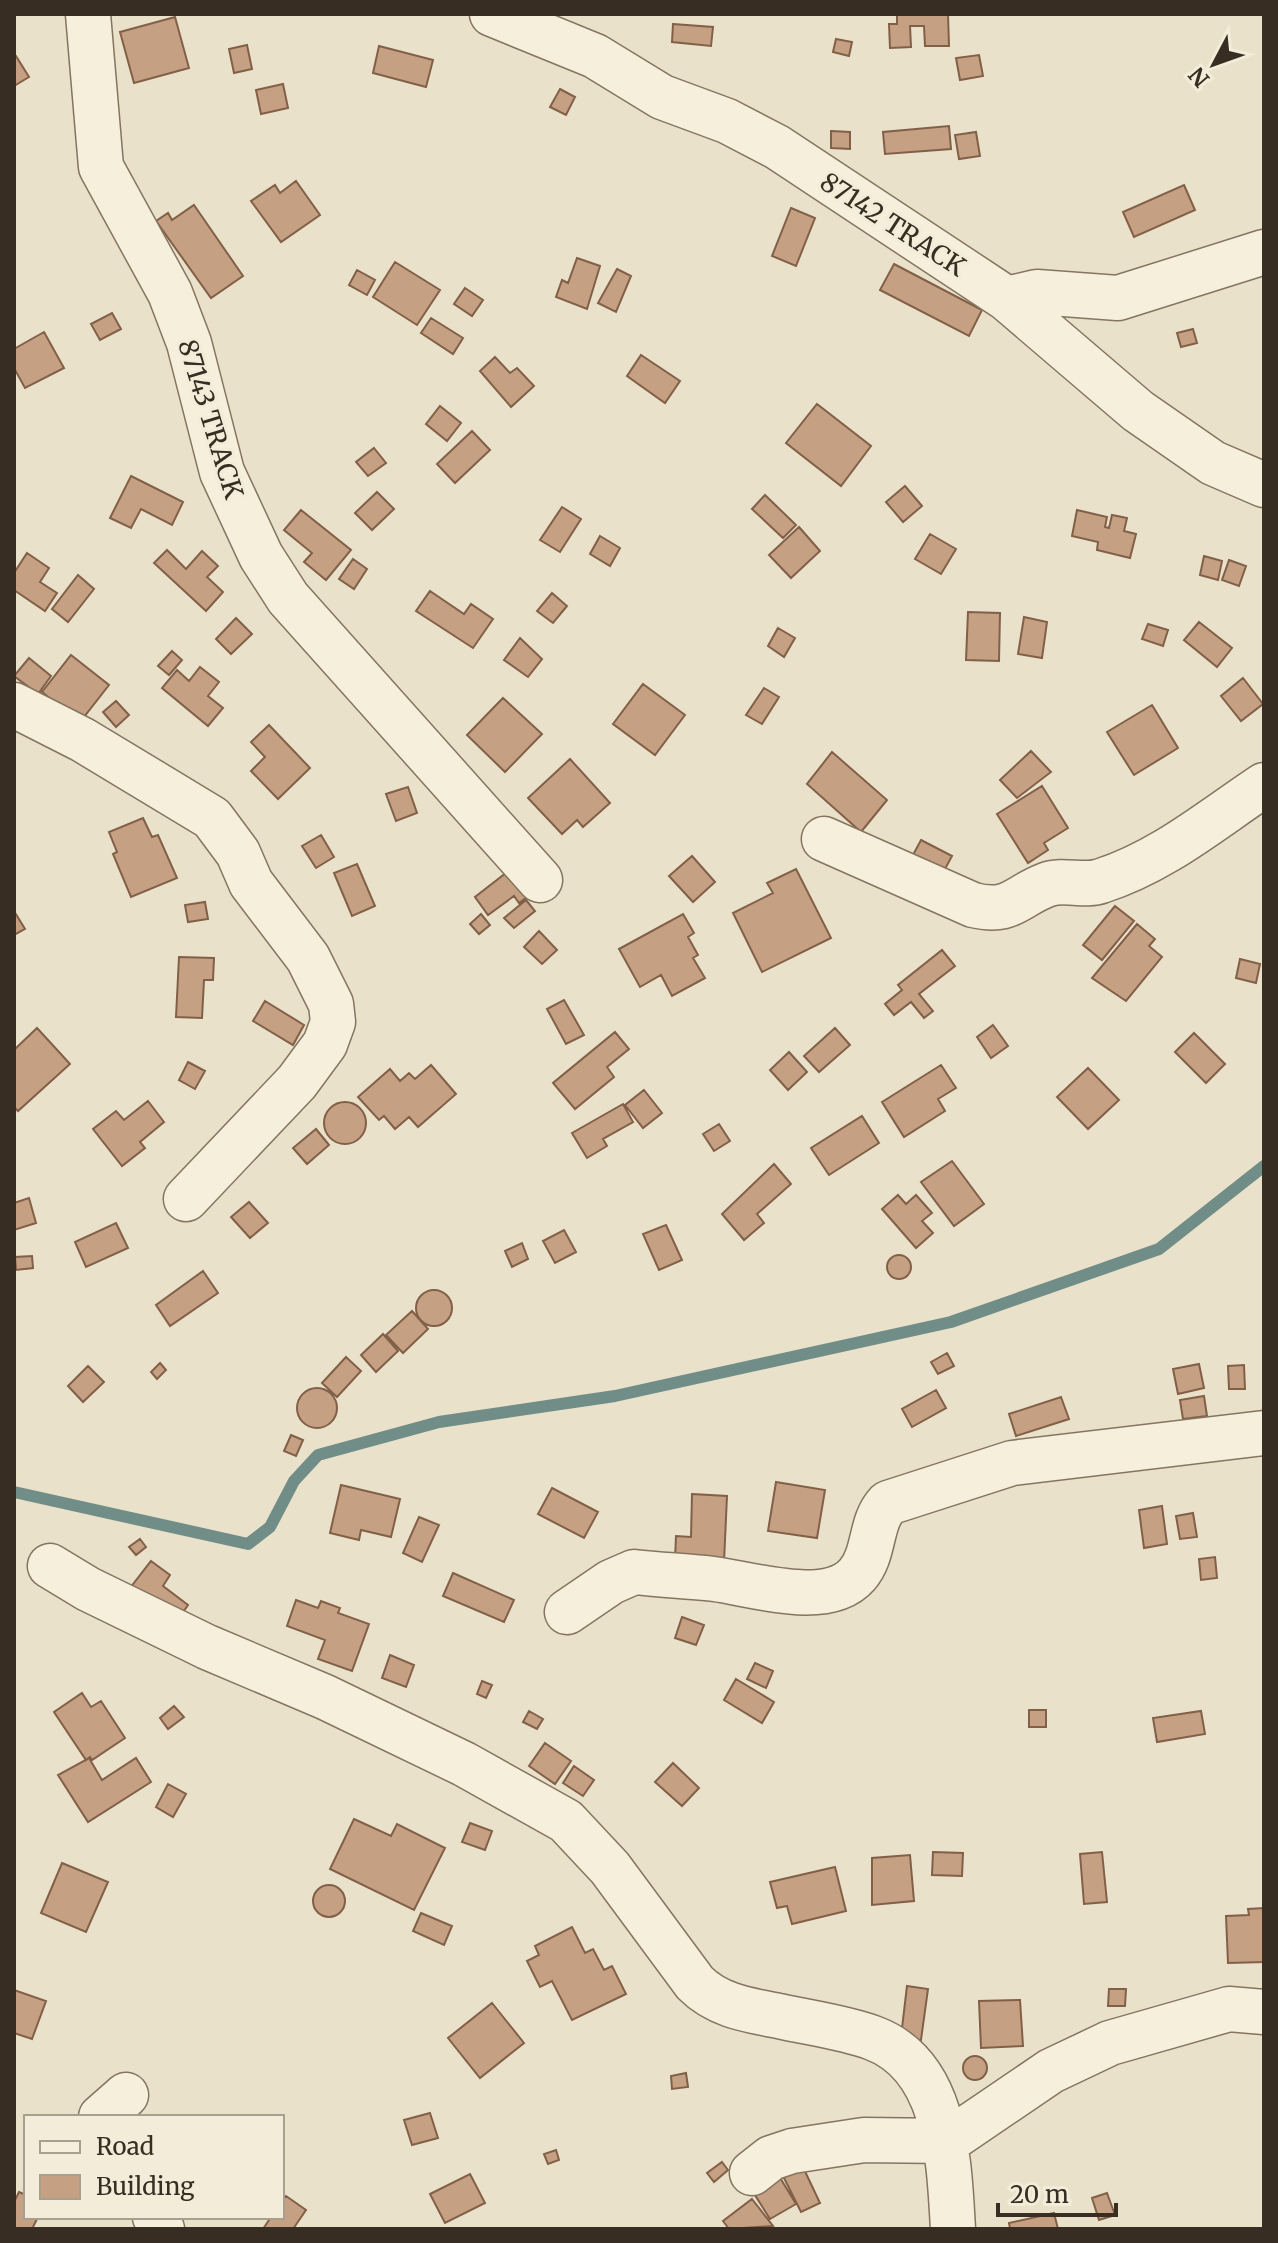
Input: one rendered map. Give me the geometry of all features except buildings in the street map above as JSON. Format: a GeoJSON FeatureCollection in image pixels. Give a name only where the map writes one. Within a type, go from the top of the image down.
{"type":"FeatureCollection","features":[{"type":"Feature","properties":{"kind":"street","name":"87143 TRACK"},"geometry":{"type":"LineString","coordinates":[[88,14],[101,167],[170,293],[189,343],[222,472],[261,556],[288,598],[540,880]]}},
{"type":"Feature","properties":{"kind":"street","name":"87142 TRACK"},"geometry":{"type":"LineString","coordinates":[[492,14],[595,56],[662,97],[727,121],[777,147],[1007,299],[1138,411],[1213,463],[1264,485]]}},
{"type":"Feature","properties":{"kind":"street"},"geometry":{"type":"LineString","coordinates":[[1007,299],[1037,292],[1118,298],[1264,252]]}},
{"type":"Feature","properties":{"kind":"street"},"geometry":{"type":"LineString","coordinates":[[14,705],[83,740],[212,818],[238,853],[251,883],[308,958],[331,1004],[333,1022],[325,1044],[297,1082],[186,1199]]}},
{"type":"Feature","properties":{"kind":"street"},"geometry":{"type":"LineString","coordinates":[[824,839],[973,905],[997,909],[1050,883],[1096,883],[1120,875],[1184,842],[1264,785]]}},
{"type":"Feature","properties":{"kind":"street"},"geometry":{"type":"LineString","coordinates":[[567,1612],[634,1572],[798,1593],[840,1588],[863,1565],[870,1551],[876,1515],[888,1503],[1012,1463],[1264,1433]]}},
{"type":"Feature","properties":{"kind":"street"},"geometry":{"type":"LineString","coordinates":[[50,1566],[207,1647],[325,1697],[464,1764],[566,1821],[610,1868],[627,1895],[703,1990],[741,2008],[876,2039],[914,2068],[926,2086],[948,2141],[953,2229]]}},
{"type":"Feature","properties":{"kind":"street"},"geometry":{"type":"LineString","coordinates":[[752,2173],[771,2158],[806,2149],[864,2140],[948,2141],[1051,2071],[1110,2043],[1229,2009],[1264,2012]]}},
{"type":"Feature","properties":{"kind":"waterway"},"geometry":{"type":"LineString","coordinates":[[14,1492],[248,1544],[270,1527],[294,1481],[318,1455],[439,1422],[615,1396],[951,1322],[1159,1249],[1264,1166]]}}]}
